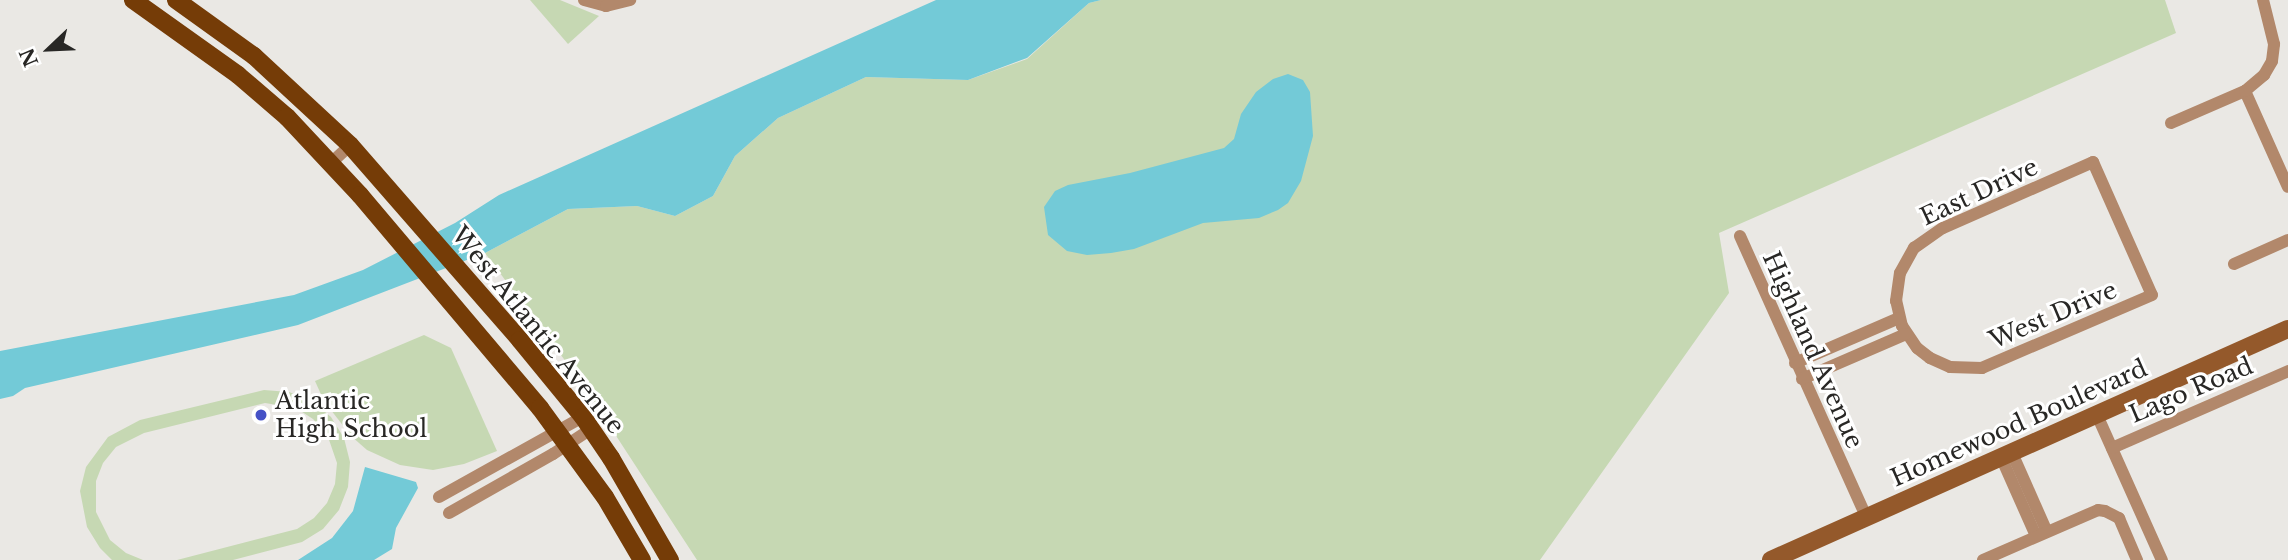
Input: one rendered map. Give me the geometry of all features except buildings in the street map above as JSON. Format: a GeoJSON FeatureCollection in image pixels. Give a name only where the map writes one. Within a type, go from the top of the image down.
{"type":"FeatureCollection","features":[{"type":"Feature","properties":{"kind":"main road","name":"West Atlantic Avenue"},"geometry":{"type":"LineString","coordinates":[[133,0],[238,75],[287,117],[331,163],[500,358],[605,497],[642,560]]}},
{"type":"Feature","properties":{"kind":"main road","name":"West Atlantic Avenue"},"geometry":{"type":"LineString","coordinates":[[176,0],[254,56],[350,145],[587,423],[670,560]]}},
{"type":"Feature","properties":{"kind":"street"},"geometry":{"type":"LineString","coordinates":[[584,0],[606,6],[630,0]]}},
{"type":"Feature","properties":{"kind":"street"},"geometry":{"type":"LineString","coordinates":[[2171,123],[2245,91],[2264,75],[2274,52],[2273,36],[2263,0]]}},
{"type":"Feature","properties":{"kind":"street"},"geometry":{"type":"LineString","coordinates":[[2245,91],[2288,187]]}},
{"type":"Feature","properties":{"kind":"street"},"geometry":{"type":"LineString","coordinates":[[331,163],[350,145]]}},
{"type":"Feature","properties":{"kind":"street","name":"East Drive"},"geometry":{"type":"LineString","coordinates":[[1902,326],[1896,301],[1900,273],[1920,243],[1943,228],[2093,162],[2152,295]]}},
{"type":"Feature","properties":{"kind":"street","name":"Highland Avenue"},"geometry":{"type":"LineString","coordinates":[[1740,236],[1802,379],[1867,518]]}},
{"type":"Feature","properties":{"kind":"street"},"geometry":{"type":"LineString","coordinates":[[2234,264],[2288,240]]}},
{"type":"Feature","properties":{"kind":"street","name":"West Drive"},"geometry":{"type":"LineString","coordinates":[[1902,326],[1917,348],[1936,362],[1958,369],[1974,369],[2000,362],[2152,295]]}},
{"type":"Feature","properties":{"kind":"street"},"geometry":{"type":"LineString","coordinates":[[1795,363],[1902,326]]}},
{"type":"Feature","properties":{"kind":"street"},"geometry":{"type":"LineString","coordinates":[[1802,379],[1902,326]]}},
{"type":"Feature","properties":{"kind":"street","name":"Homewood Boulevard"},"geometry":{"type":"LineString","coordinates":[[1771,560],[2288,329]]}},
{"type":"Feature","properties":{"kind":"street","name":"Lago Road"},"geometry":{"type":"LineString","coordinates":[[2112,448],[2288,371]]}},
{"type":"Feature","properties":{"kind":"street"},"geometry":{"type":"LineString","coordinates":[[2097,415],[2162,560]]}},
{"type":"Feature","properties":{"kind":"street"},"geometry":{"type":"LineString","coordinates":[[449,513],[587,423]]}},
{"type":"Feature","properties":{"kind":"street"},"geometry":{"type":"LineString","coordinates":[[439,497],[563,439]]}},
{"type":"Feature","properties":{"kind":"street"},"geometry":{"type":"LineString","coordinates":[[2007,455],[2041,534]]}},
{"type":"Feature","properties":{"kind":"street"},"geometry":{"type":"LineString","coordinates":[[1983,560],[2098,510],[2109,512],[2123,525],[2137,560]]}},
{"type":"Feature","properties":{"kind":"green space"},"geometry":{"type":"Polygon","coordinates":[[[530,0],[560,0],[599,16],[568,44],[530,0]]]}},
{"type":"Feature","properties":{"kind":"green space"},"geometry":{"type":"Polygon","coordinates":[[[1101,0],[2165,0],[2176,33],[1719,233],[1729,293],[1540,560],[697,560],[581,382],[485,253],[568,209],[637,206],[675,216],[713,196],[735,156],[778,118],[866,77],[968,80],[1027,59],[1089,3],[1101,0]]]}},
{"type":"Feature","properties":{"kind":"green space"},"geometry":{"type":"Polygon","coordinates":[[[424,335],[451,348],[497,451],[464,464],[433,470],[400,465],[367,450],[351,436],[324,401],[315,381],[424,335]]]}},
{"type":"Feature","properties":{"kind":"green space"},"geometry":{"type":"Polygon","coordinates":[[[264,390],[289,392],[312,401],[331,417],[344,438],[350,462],[348,487],[339,510],[323,529],[302,542],[233,560],[177,560],[297,529],[314,518],[327,503],[335,484],[337,463],[327,434],[313,419],[296,408],[265,403],[144,433],[116,447],[103,463],[96,481],[96,512],[110,540],[126,553],[143,560],[112,560],[100,548],[87,527],[80,491],[86,467],[108,437],[140,420],[264,390]]]}},
{"type":"Feature","properties":{"kind":"water"},"geometry":{"type":"Polygon","coordinates":[[[936,0],[1101,0],[1089,3],[1027,58],[968,80],[866,77],[778,118],[735,156],[713,196],[675,216],[637,206],[568,209],[485,253],[298,325],[25,388],[13,396],[0,399],[0,351],[294,295],[363,270],[455,223],[499,195],[936,0]]]}},
{"type":"Feature","properties":{"kind":"water"},"geometry":{"type":"Polygon","coordinates":[[[1288,74],[1303,80],[1310,92],[1313,136],[1301,181],[1288,203],[1278,210],[1259,218],[1203,223],[1134,249],[1111,253],[1087,255],[1067,251],[1048,235],[1044,207],[1055,191],[1068,185],[1130,173],[1224,148],[1234,139],[1241,114],[1256,92],[1273,79],[1288,74]]]}},
{"type":"Feature","properties":{"kind":"water"},"geometry":{"type":"Polygon","coordinates":[[[365,467],[416,482],[418,488],[396,528],[392,549],[374,560],[298,560],[332,538],[353,511],[365,467]]]}},
{"type":"Feature","properties":{"kind":"place","name":"Atlantic High School"},"geometry":{"type":"Point","coordinates":[261,415]}}]}
